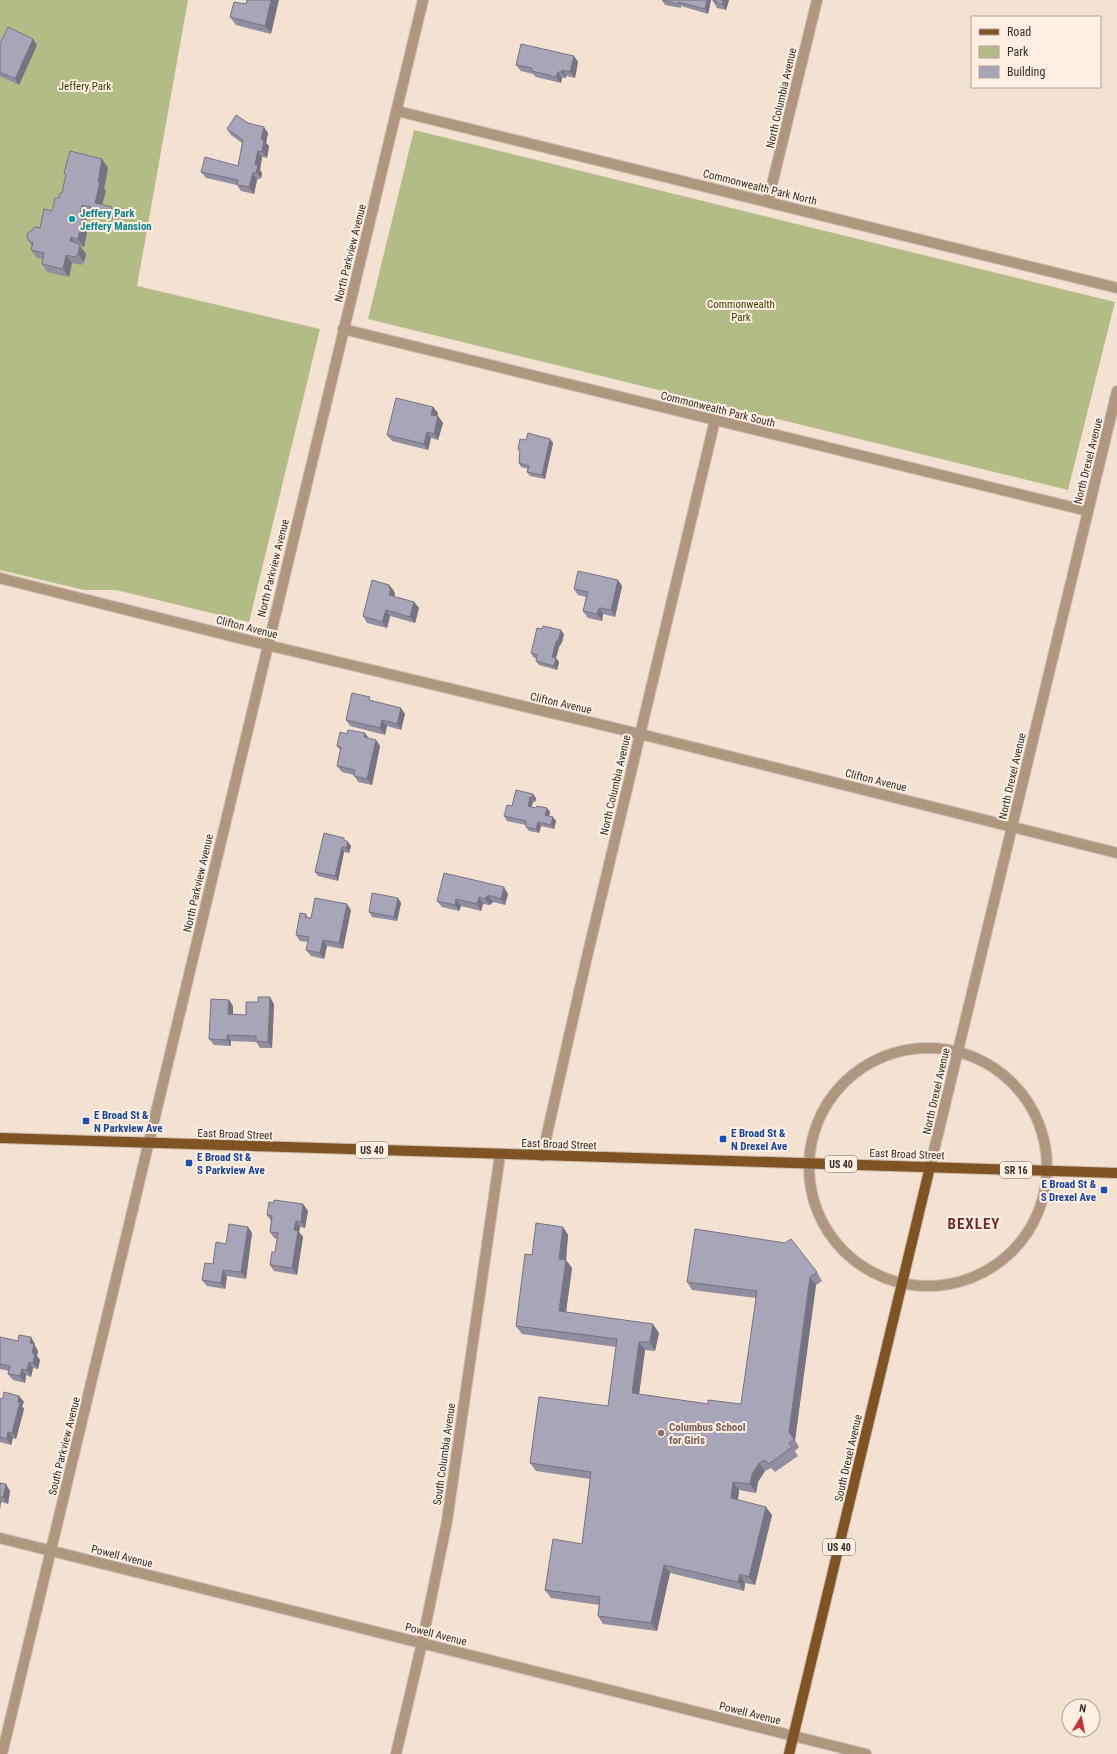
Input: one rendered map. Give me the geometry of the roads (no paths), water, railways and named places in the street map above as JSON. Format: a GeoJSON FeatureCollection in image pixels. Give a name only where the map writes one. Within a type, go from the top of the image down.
{"type":"FeatureCollection","features":[{"type":"Feature","properties":{"kind":"main road","name":"East Broad Street"},"geometry":{"type":"LineString","coordinates":[[0,1138],[500,1155],[1117,1173]]}},
{"type":"Feature","properties":{"kind":"main road","name":"South Drexel Avenue"},"geometry":{"type":"LineString","coordinates":[[789,1754],[930,1167]]}},
{"type":"Feature","properties":{"kind":"street","name":"North Parkview Avenue"},"geometry":{"type":"LineString","coordinates":[[150,1143],[267,645],[423,0]]}},
{"type":"Feature","properties":{"kind":"street","name":"North Columbia Avenue"},"geometry":{"type":"LineString","coordinates":[[768,201],[816,0]]}},
{"type":"Feature","properties":{"kind":"street","name":"Commonwealth Park North"},"geometry":{"type":"LineString","coordinates":[[397,111],[1117,288]]}},
{"type":"Feature","properties":{"kind":"street","name":"Commonwealth Park South"},"geometry":{"type":"LineString","coordinates":[[343,329],[1088,511]]}},
{"type":"Feature","properties":{"kind":"street","name":"North Drexel Avenue"},"geometry":{"type":"LineString","coordinates":[[930,1167],[1117,391]]}},
{"type":"Feature","properties":{"kind":"street","name":"North Columbia Avenue"},"geometry":{"type":"LineString","coordinates":[[542,1156],[586,961],[715,420]]}},
{"type":"Feature","properties":{"kind":"street","name":"Clifton Avenue"},"geometry":{"type":"LineString","coordinates":[[0,578],[267,645],[640,734],[1117,853]]}},
{"type":"Feature","properties":{"kind":"street"},"geometry":{"type":"LineString","coordinates":[[931,1047],[958,1051],[980,1059],[998,1070],[1024,1095],[1034,1111],[1047,1149],[1048,1171],[1045,1194],[1037,1220],[1025,1239],[1007,1258],[991,1270],[970,1280],[951,1284],[926,1287],[902,1284],[882,1277],[864,1268],[847,1256],[824,1228],[814,1205],[810,1184],[809,1163],[813,1136],[822,1112],[836,1089],[857,1071],[878,1058],[905,1049],[931,1047]]}},
{"type":"Feature","properties":{"kind":"street","name":"South Parkview Avenue"},"geometry":{"type":"LineString","coordinates":[[2,1754],[150,1143]]}},
{"type":"Feature","properties":{"kind":"street","name":"South Columbia Avenue"},"geometry":{"type":"LineString","coordinates":[[396,1754],[422,1643],[446,1521],[500,1155]]}},
{"type":"Feature","properties":{"kind":"street","name":"Powell Avenue"},"geometry":{"type":"LineString","coordinates":[[0,1538],[866,1754]]}},
{"type":"Feature","properties":{"kind":"place","name":"Jeffery Park Jeffery Mansion"},"geometry":{"type":"Point","coordinates":[72,219]}},
{"type":"Feature","properties":{"kind":"place","name":"E Broad St & N Parkview Ave"},"geometry":{"type":"Point","coordinates":[86,1121]}},
{"type":"Feature","properties":{"kind":"place","name":"E Broad St & N Drexel Ave"},"geometry":{"type":"Point","coordinates":[723,1139]}},
{"type":"Feature","properties":{"kind":"place","name":"E Broad St & S Parkview Ave"},"geometry":{"type":"Point","coordinates":[189,1163]}},
{"type":"Feature","properties":{"kind":"place","name":"E Broad St & S Drexel Ave"},"geometry":{"type":"Point","coordinates":[1104,1190]}},
{"type":"Feature","properties":{"kind":"place","name":"Columbus School for Girls"},"geometry":{"type":"Point","coordinates":[661,1433]}},
{"type":"Feature","properties":{"kind":"district","name":"BEXLEY"},"geometry":{"type":"Point","coordinates":[974,1224]}},
{"type":"Feature","properties":{"kind":"park label","name":"Jeffery Park"},"geometry":{"type":"Point","coordinates":[85,86]}},
{"type":"Feature","properties":{"kind":"park label","name":"Commonwealth Park"},"geometry":{"type":"Point","coordinates":[741,310]}}]}
